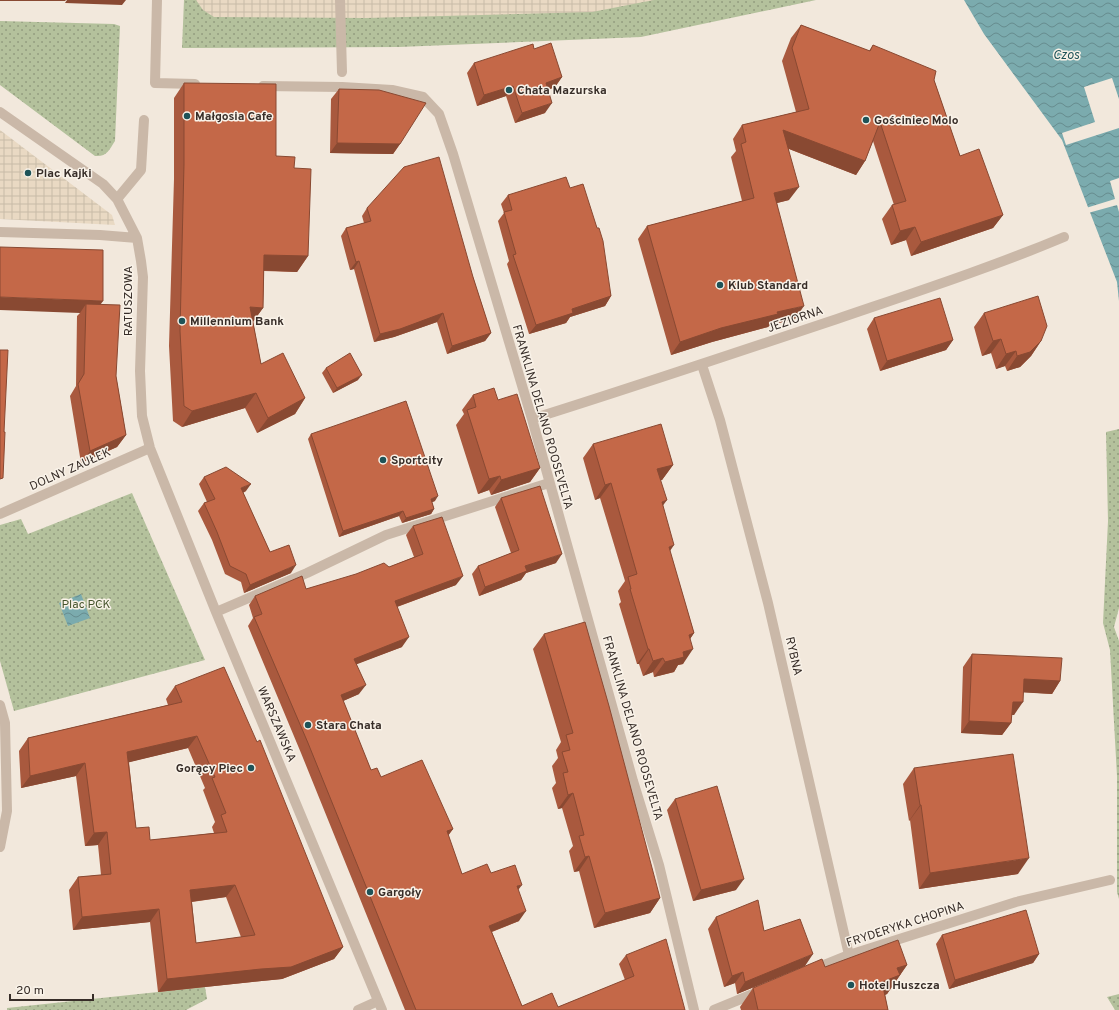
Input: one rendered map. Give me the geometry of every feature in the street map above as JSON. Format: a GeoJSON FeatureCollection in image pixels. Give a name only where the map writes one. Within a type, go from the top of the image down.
{"type":"FeatureCollection","features":[{"type":"Feature","properties":{"kind":"street"},"geometry":{"type":"LineString","coordinates":[[157,0],[155,83],[208,85]]}},
{"type":"Feature","properties":{"kind":"street"},"geometry":{"type":"LineString","coordinates":[[340,0],[342,72]]}},
{"type":"Feature","properties":{"kind":"street","name":"FRANKLINA DELANO ROOSEVELTA"},"geometry":{"type":"LineString","coordinates":[[255,86],[342,86],[392,90],[423,97],[439,114],[453,154],[532,419],[629,766],[659,865],[694,1010]]}},
{"type":"Feature","properties":{"kind":"street","name":"RATUSZOWA"},"geometry":{"type":"LineString","coordinates":[[0,112],[103,184],[117,199],[137,238],[142,261],[140,371],[142,416],[150,448]]}},
{"type":"Feature","properties":{"kind":"street"},"geometry":{"type":"LineString","coordinates":[[117,199],[141,170],[144,120]]}},
{"type":"Feature","properties":{"kind":"street"},"geometry":{"type":"LineString","coordinates":[[0,232],[100,235],[137,238]]}},
{"type":"Feature","properties":{"kind":"street","name":"JEZIORNA"},"geometry":{"type":"LineString","coordinates":[[532,419],[702,365],[904,297],[1021,255],[1064,237]]}},
{"type":"Feature","properties":{"kind":"street","name":"RYBNA"},"geometry":{"type":"LineString","coordinates":[[702,365],[720,420],[768,603],[849,955]]}},
{"type":"Feature","properties":{"kind":"street","name":"DOLNY ZAUŁEK"},"geometry":{"type":"LineString","coordinates":[[0,514],[150,448]]}},
{"type":"Feature","properties":{"kind":"street","name":"WARSZAWSKA"},"geometry":{"type":"LineString","coordinates":[[150,448],[216,612],[380,1005]]}},
{"type":"Feature","properties":{"kind":"street"},"geometry":{"type":"LineString","coordinates":[[216,612],[307,573],[386,535],[549,483]]}},
{"type":"Feature","properties":{"kind":"street"},"geometry":{"type":"LineString","coordinates":[[0,705],[5,723],[7,811],[0,847]]}},
{"type":"Feature","properties":{"kind":"street","name":"FRYDERYKA CHOPINA"},"geometry":{"type":"LineString","coordinates":[[799,975],[849,955],[1016,902],[1110,880]]}},
{"type":"Feature","properties":{"kind":"street"},"geometry":{"type":"LineString","coordinates":[[714,1010],[764,990]]}},
{"type":"Feature","properties":{"kind":"street"},"geometry":{"type":"LineString","coordinates":[[358,1010],[380,1005]]}},
{"type":"Feature","properties":{"kind":"green space"},"geometry":{"type":"Polygon","coordinates":[[[184,0],[816,0],[641,37],[399,47],[182,48],[184,0]]]}},
{"type":"Feature","properties":{"kind":"green space"},"geometry":{"type":"Polygon","coordinates":[[[0,21],[114,24],[120,26],[115,141],[105,154],[95,156],[0,85],[0,21]]]}},
{"type":"Feature","properties":{"kind":"green space"},"geometry":{"type":"Polygon","coordinates":[[[1119,429],[1119,608],[1114,627],[1119,641],[1119,899],[1117,892],[1117,776],[1110,650],[1103,623],[1108,521],[1106,432],[1119,429]]]}},
{"type":"Feature","properties":{"kind":"green space","name":"Plac PCK"},"geometry":{"type":"Polygon","coordinates":[[[132,493],[205,660],[14,711],[0,661],[0,525],[21,519],[28,534],[132,493]]]}},
{"type":"Feature","properties":{"kind":"green space"},"geometry":{"type":"Polygon","coordinates":[[[205,987],[207,999],[186,1010],[7,1010],[7,1008],[205,987]]]}},
{"type":"Feature","properties":{"kind":"green space"},"geometry":{"type":"Polygon","coordinates":[[[1119,994],[1119,1010],[1115,1010],[1107,997],[1119,994]]]}},
{"type":"Feature","properties":{"kind":"shaded area"},"geometry":{"type":"Polygon","coordinates":[[[196,0],[654,0],[592,12],[366,18],[214,17],[203,10],[196,0]]]}},
{"type":"Feature","properties":{"kind":"shaded area","name":"Plac Kajki"},"geometry":{"type":"Polygon","coordinates":[[[0,130],[112,215],[115,225],[0,219],[0,130]]]}},
{"type":"Feature","properties":{"kind":"water","name":"Czos"},"geometry":{"type":"Polygon","coordinates":[[[964,0],[1119,0],[1119,301],[1117,282],[1062,140],[984,34],[964,0]]]}},
{"type":"Feature","properties":{"kind":"water"},"geometry":{"type":"Polygon","coordinates":[[[81,594],[90,618],[68,626],[59,603],[81,594]]]}},
{"type":"Feature","properties":{"kind":"pier"},"geometry":{"type":"Polygon","coordinates":[[[1112,78],[1119,99],[1119,128],[1066,145],[1062,133],[1095,122],[1084,87],[1112,78]]]}},
{"type":"Feature","properties":{"kind":"pier"},"geometry":{"type":"Polygon","coordinates":[[[1119,178],[1119,212],[1117,205],[1088,213],[1086,208],[1115,199],[1110,181],[1119,178]]]}},
{"type":"Feature","properties":{"kind":"building"},"geometry":{"type":"Polygon","coordinates":[[[801,25],[870,51],[873,45],[936,71],[934,80],[960,156],[979,149],[1003,215],[921,242],[915,227],[900,231],[892,205],[906,201],[880,122],[865,161],[783,130],[799,187],[774,193],[804,306],[721,328],[680,342],[647,226],[754,198],[741,144],[746,142],[742,125],[809,109],[792,48],[801,25]]]}},
{"type":"Feature","properties":{"kind":"building","name":"Chata Mazurska"},"geometry":{"type":"Polygon","coordinates":[[[551,43],[562,77],[546,83],[552,103],[522,113],[513,86],[484,95],[474,63],[533,44],[534,49],[551,43]]]}},
{"type":"Feature","properties":{"kind":"building"},"geometry":{"type":"Polygon","coordinates":[[[184,83],[276,84],[276,156],[295,157],[294,168],[311,169],[308,256],[264,255],[263,308],[250,307],[261,364],[283,353],[305,398],[268,418],[256,393],[192,411],[184,406],[180,331],[184,164],[184,83]]]}},
{"type":"Feature","properties":{"kind":"building"},"geometry":{"type":"Polygon","coordinates":[[[339,89],[379,90],[426,103],[400,144],[337,143],[339,89]]]}},
{"type":"Feature","properties":{"kind":"building"},"geometry":{"type":"Polygon","coordinates":[[[439,157],[473,277],[491,333],[452,346],[443,313],[400,329],[380,334],[359,261],[356,262],[346,228],[371,221],[367,208],[404,167],[439,157]]]}},
{"type":"Feature","properties":{"kind":"building"},"geometry":{"type":"Polygon","coordinates":[[[566,177],[570,188],[583,184],[597,228],[599,228],[603,241],[611,296],[572,309],[573,313],[536,325],[513,255],[516,254],[504,212],[512,210],[508,195],[566,177]]]}},
{"type":"Feature","properties":{"kind":"building"},"geometry":{"type":"Polygon","coordinates":[[[0,247],[103,250],[103,301],[0,297],[0,247]]]}},
{"type":"Feature","properties":{"kind":"building"},"geometry":{"type":"Polygon","coordinates":[[[1038,296],[1047,326],[1041,341],[1030,352],[1017,356],[1016,351],[1006,354],[1001,339],[993,341],[984,313],[1038,296]]]}},
{"type":"Feature","properties":{"kind":"building"},"geometry":{"type":"Polygon","coordinates":[[[940,298],[953,340],[887,361],[874,318],[940,298]]]}},
{"type":"Feature","properties":{"kind":"building"},"geometry":{"type":"Polygon","coordinates":[[[86,304],[120,305],[116,376],[126,435],[90,451],[78,384],[84,374],[86,304]]]}},
{"type":"Feature","properties":{"kind":"building"},"geometry":{"type":"Polygon","coordinates":[[[0,350],[8,350],[3,478],[0,479],[0,350]]]}},
{"type":"Feature","properties":{"kind":"building"},"geometry":{"type":"Polygon","coordinates":[[[350,353],[362,375],[337,388],[326,368],[350,353]]]}},
{"type":"Feature","properties":{"kind":"building"},"geometry":{"type":"Polygon","coordinates":[[[494,388],[498,400],[517,394],[540,468],[501,480],[500,476],[489,479],[467,410],[476,407],[473,395],[494,388]]]}},
{"type":"Feature","properties":{"kind":"building"},"geometry":{"type":"Polygon","coordinates":[[[406,401],[438,496],[431,499],[434,509],[406,518],[403,511],[343,531],[311,434],[406,401]]]}},
{"type":"Feature","properties":{"kind":"building"},"geometry":{"type":"Polygon","coordinates":[[[661,424],[673,465],[657,469],[667,500],[662,502],[674,545],[669,547],[694,633],[689,635],[693,649],[683,652],[684,657],[665,662],[663,658],[653,661],[648,649],[630,589],[628,577],[637,574],[611,483],[605,485],[593,444],[661,424]]]}},
{"type":"Feature","properties":{"kind":"building"},"geometry":{"type":"Polygon","coordinates":[[[226,467],[251,484],[241,488],[270,552],[289,545],[296,565],[250,585],[246,574],[230,566],[204,503],[215,499],[204,477],[226,467]]]}},
{"type":"Feature","properties":{"kind":"building"},"geometry":{"type":"Polygon","coordinates":[[[540,486],[562,554],[525,566],[527,571],[485,587],[478,566],[519,550],[501,498],[540,486]]]}},
{"type":"Feature","properties":{"kind":"building"},"geometry":{"type":"Polygon","coordinates":[[[442,517],[463,576],[395,601],[409,637],[354,659],[366,685],[341,695],[371,770],[377,768],[381,777],[422,760],[453,829],[447,831],[462,874],[487,864],[491,873],[515,865],[522,885],[517,886],[526,911],[489,926],[522,1006],[552,993],[558,1007],[634,976],[626,955],[666,939],[685,1010],[416,1010],[308,743],[254,617],[262,614],[255,596],[302,576],[306,589],[356,574],[384,563],[389,567],[423,554],[413,526],[442,517]]]}},
{"type":"Feature","properties":{"kind":"building"},"geometry":{"type":"Polygon","coordinates":[[[585,622],[660,898],[605,913],[589,856],[585,857],[579,836],[584,835],[573,793],[568,795],[563,773],[568,772],[562,752],[570,750],[566,735],[573,733],[544,634],[585,622]]]}},
{"type":"Feature","properties":{"kind":"building"},"geometry":{"type":"Polygon","coordinates":[[[972,654],[1062,658],[1060,681],[1024,679],[1023,702],[1013,702],[1011,723],[969,721],[972,654]]]}},
{"type":"Feature","properties":{"kind":"building"},"geometry":{"type":"Polygon","coordinates":[[[224,667],[257,742],[260,740],[343,947],[291,967],[167,979],[159,909],[82,917],[78,877],[111,874],[107,832],[94,833],[85,763],[30,776],[28,738],[182,702],[175,686],[224,667]],[[197,736],[127,752],[136,828],[149,827],[150,840],[227,832],[221,815],[226,813],[212,778],[215,777],[197,736]],[[235,885],[190,890],[196,943],[255,935],[235,885]]]}},
{"type":"Feature","properties":{"kind":"building"},"geometry":{"type":"Polygon","coordinates":[[[1013,754],[1029,858],[930,873],[921,805],[914,768],[1013,754]]]}},
{"type":"Feature","properties":{"kind":"building"},"geometry":{"type":"Polygon","coordinates":[[[717,786],[744,879],[701,890],[675,799],[717,786]]]}},
{"type":"Feature","properties":{"kind":"building"},"geometry":{"type":"Polygon","coordinates":[[[758,900],[764,931],[800,919],[813,954],[745,982],[743,972],[732,976],[716,917],[758,900]]]}},
{"type":"Feature","properties":{"kind":"building"},"geometry":{"type":"Polygon","coordinates":[[[1026,910],[1039,954],[955,980],[942,935],[1026,910]]]}},
{"type":"Feature","properties":{"kind":"building"},"geometry":{"type":"Polygon","coordinates":[[[898,940],[907,965],[897,968],[900,975],[882,982],[888,1010],[758,1010],[753,988],[822,959],[825,967],[898,940]]]}},
{"type":"Feature","properties":{"kind":"place","name":"Chata Mazurska"},"geometry":{"type":"Point","coordinates":[509,90]}},
{"type":"Feature","properties":{"kind":"place","name":"Małgosia Cafe"},"geometry":{"type":"Point","coordinates":[187,116]}},
{"type":"Feature","properties":{"kind":"place","name":"Gościniec Molo"},"geometry":{"type":"Point","coordinates":[866,120]}},
{"type":"Feature","properties":{"kind":"place","name":"Plac Kajki"},"geometry":{"type":"Point","coordinates":[28,173]}},
{"type":"Feature","properties":{"kind":"place","name":"Klub Standard"},"geometry":{"type":"Point","coordinates":[720,285]}},
{"type":"Feature","properties":{"kind":"place","name":"Millennium Bank"},"geometry":{"type":"Point","coordinates":[182,321]}},
{"type":"Feature","properties":{"kind":"place","name":"Sportcity"},"geometry":{"type":"Point","coordinates":[383,460]}},
{"type":"Feature","properties":{"kind":"place","name":"Stara Chata"},"geometry":{"type":"Point","coordinates":[308,725]}},
{"type":"Feature","properties":{"kind":"place","name":"Gorący Piec"},"geometry":{"type":"Point","coordinates":[251,768]}},
{"type":"Feature","properties":{"kind":"place","name":"Gargoły"},"geometry":{"type":"Point","coordinates":[370,892]}},
{"type":"Feature","properties":{"kind":"place","name":"Hotel Huszcza"},"geometry":{"type":"Point","coordinates":[851,985]}}]}
